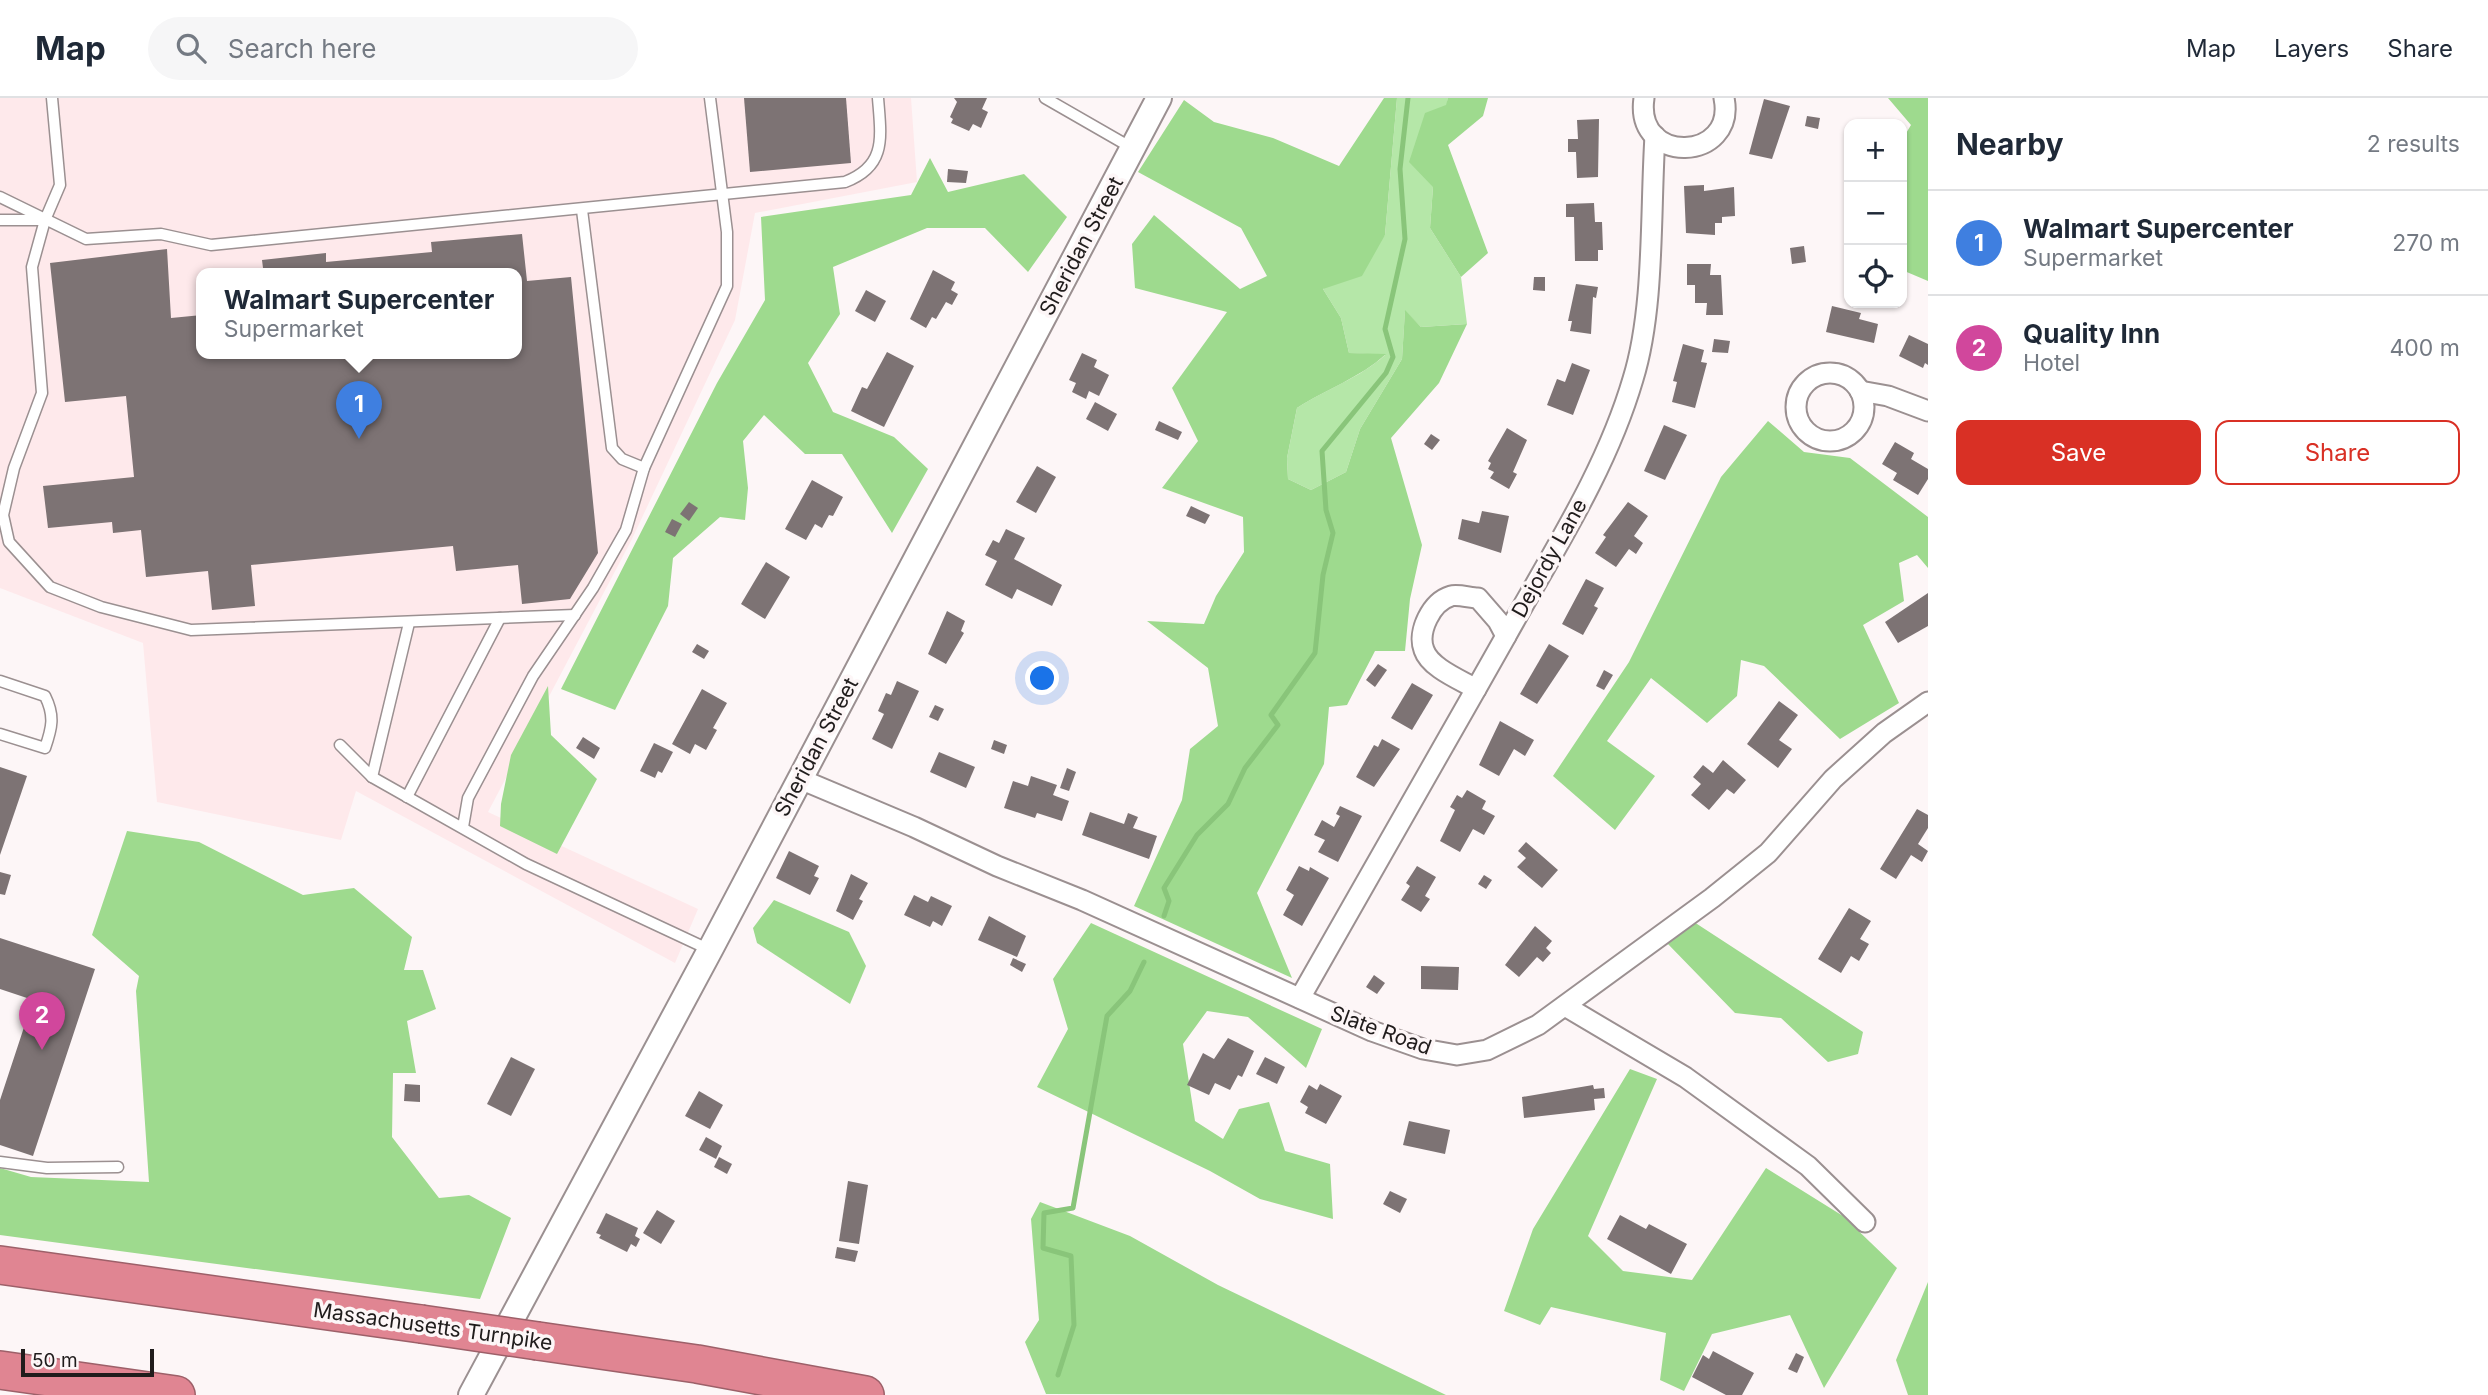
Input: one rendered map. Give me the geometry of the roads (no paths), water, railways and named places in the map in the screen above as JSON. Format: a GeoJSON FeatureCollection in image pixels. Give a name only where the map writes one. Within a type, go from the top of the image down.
{"type":"FeatureCollection","features":[{"type":"Feature","properties":{"kind":"highway","name":"Massachusetts Turnpike"},"geometry":{"type":"LineString","coordinates":[[0,1265],[697,1364],[865,1395]]}},
{"type":"Feature","properties":{"kind":"highway"},"geometry":{"type":"LineString","coordinates":[[0,1370],[176,1395]]}},
{"type":"Feature","properties":{"kind":"street","name":"Sheridan Street"},"geometry":{"type":"LineString","coordinates":[[471,1395],[710,950],[1159,98]]}},
{"type":"Feature","properties":{"kind":"street","name":"Dejordy Lane"},"geometry":{"type":"LineString","coordinates":[[1506,636],[1593,478],[1634,377],[1648,290],[1655,136],[1643,113],[1644,98]]}},
{"type":"Feature","properties":{"kind":"street"},"geometry":{"type":"LineString","coordinates":[[1655,136],[1666,145],[1680,149],[1707,142],[1724,120],[1724,98]]}},
{"type":"Feature","properties":{"kind":"street"},"geometry":{"type":"LineString","coordinates":[[1860,391],[1888,396],[1928,411]]}},
{"type":"Feature","properties":{"kind":"street","name":"Dejordy Lane"},"geometry":{"type":"LineString","coordinates":[[1476,689],[1436,665],[1424,652],[1422,631],[1434,608],[1451,596],[1478,598],[1498,621],[1506,636]]}},
{"type":"Feature","properties":{"kind":"street"},"geometry":{"type":"LineString","coordinates":[[1300,998],[1506,636]]}},
{"type":"Feature","properties":{"kind":"street","name":"Slate Road"},"geometry":{"type":"LineString","coordinates":[[800,779],[914,827],[997,866],[1083,900],[1371,1031],[1423,1049],[1457,1055],[1487,1050],[1538,1025],[1565,1006],[1768,853],[1833,779],[1884,733],[1928,702]]}},
{"type":"Feature","properties":{"kind":"street"},"geometry":{"type":"LineString","coordinates":[[1565,1006],[1696,1085],[1808,1166],[1865,1222]]}},
{"type":"Feature","properties":{"kind":"lane"},"geometry":{"type":"LineString","coordinates":[[52,98],[60,185],[45,220],[32,267],[42,393],[14,468],[3,515],[4,541],[50,587],[101,607],[191,630],[575,615]]}},
{"type":"Feature","properties":{"kind":"lane"},"geometry":{"type":"LineString","coordinates":[[463,827],[468,798],[533,676],[575,615],[626,530],[644,468],[727,286],[729,261],[710,98]]}},
{"type":"Feature","properties":{"kind":"lane"},"geometry":{"type":"LineString","coordinates":[[0,197],[86,239],[161,234],[211,245],[582,210],[845,181],[864,174],[877,156],[881,132],[878,98]]}},
{"type":"Feature","properties":{"kind":"lane"},"geometry":{"type":"LineString","coordinates":[[1045,98],[1133,148]]}},
{"type":"Feature","properties":{"kind":"lane"},"geometry":{"type":"LineString","coordinates":[[582,210],[612,448],[622,459],[644,468]]}},
{"type":"Feature","properties":{"kind":"lane"},"geometry":{"type":"LineString","coordinates":[[0,220],[45,220]]}},
{"type":"Feature","properties":{"kind":"lane"},"geometry":{"type":"LineString","coordinates":[[407,797],[500,618]]}},
{"type":"Feature","properties":{"kind":"lane"},"geometry":{"type":"LineString","coordinates":[[372,777],[408,623]]}},
{"type":"Feature","properties":{"kind":"lane"},"geometry":{"type":"LineString","coordinates":[[0,681],[45,696],[52,710],[53,725],[45,748],[0,734]]}},
{"type":"Feature","properties":{"kind":"lane"},"geometry":{"type":"LineString","coordinates":[[340,745],[372,777],[526,864],[710,950]]}},
{"type":"Feature","properties":{"kind":"lane"},"geometry":{"type":"LineString","coordinates":[[0,1162],[47,1168],[118,1167]]}},
{"type":"Feature","properties":{"kind":"waterway"},"geometry":{"type":"LineString","coordinates":[[1164,916],[1169,901],[1164,888],[1197,835],[1228,804],[1245,768],[1278,725],[1271,715],[1315,653],[1323,575],[1333,533],[1326,510],[1322,451],[1386,373],[1393,357],[1385,329],[1405,239],[1400,169],[1408,98]]}},
{"type":"Feature","properties":{"kind":"waterway"},"geometry":{"type":"LineString","coordinates":[[1058,1375],[1074,1325],[1071,1256],[1043,1248],[1044,1213],[1073,1208],[1107,1016],[1130,991],[1144,962]]}},
{"type":"Feature","properties":{"kind":"place","name":"Walmart Supercenter"},"geometry":{"type":"Point","coordinates":[359,439]}},
{"type":"Feature","properties":{"kind":"place","name":"Quality Inn"},"geometry":{"type":"Point","coordinates":[42,1050]}}]}
